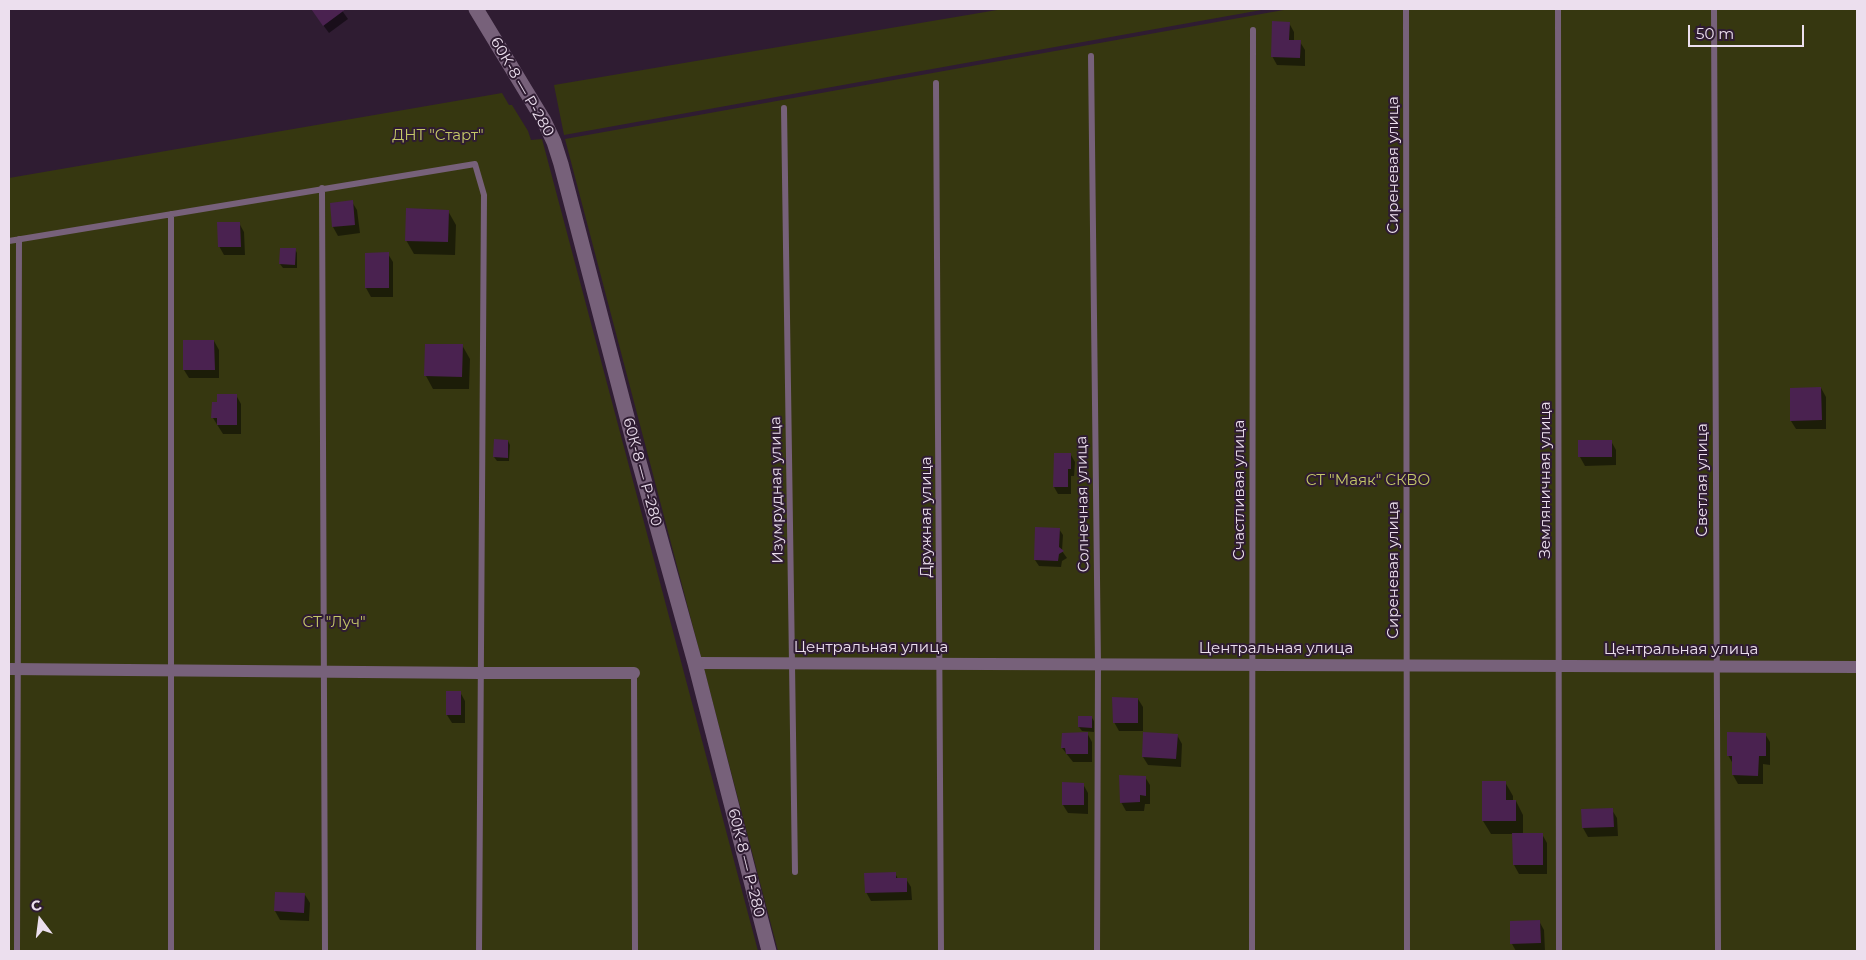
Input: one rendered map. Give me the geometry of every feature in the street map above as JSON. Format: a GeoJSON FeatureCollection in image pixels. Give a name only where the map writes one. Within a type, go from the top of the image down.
{"type":"FeatureCollection","features":[{"type":"Feature","properties":{"kind":"street","name":"60К-8 — Р-280"},"geometry":{"type":"LineString","coordinates":[[476,9],[544,121],[554,142],[561,164],[635,450],[695,664],[769,951]]}},
{"type":"Feature","properties":{"kind":"street","name":"Центральная улица"},"geometry":{"type":"LineString","coordinates":[[695,664],[1857,667]]}},
{"type":"Feature","properties":{"kind":"street"},"geometry":{"type":"LineString","coordinates":[[13,669],[480,674],[634,673]]}},
{"type":"Feature","properties":{"kind":"lane","name":"Сиреневая улица"},"geometry":{"type":"LineString","coordinates":[[1406,9],[1407,951]]}},
{"type":"Feature","properties":{"kind":"lane","name":"Земляничная улица"},"geometry":{"type":"LineString","coordinates":[[1558,9],[1559,951]]}},
{"type":"Feature","properties":{"kind":"lane","name":"Светлая улица"},"geometry":{"type":"LineString","coordinates":[[1714,9],[1718,951]]}},
{"type":"Feature","properties":{"kind":"lane","name":"Счастливая улица"},"geometry":{"type":"LineString","coordinates":[[1252,951],[1253,30]]}},
{"type":"Feature","properties":{"kind":"lane","name":"Солнечная улица"},"geometry":{"type":"LineString","coordinates":[[1091,56],[1098,664],[1097,951]]}},
{"type":"Feature","properties":{"kind":"lane","name":"Дружная улица"},"geometry":{"type":"LineString","coordinates":[[936,82],[941,951]]}},
{"type":"Feature","properties":{"kind":"lane","name":"Изумрудная улица"},"geometry":{"type":"LineString","coordinates":[[784,108],[795,872]]}},
{"type":"Feature","properties":{"kind":"lane"},"geometry":{"type":"LineString","coordinates":[[9,241],[475,164],[484,195],[479,951]]}},
{"type":"Feature","properties":{"kind":"lane"},"geometry":{"type":"LineString","coordinates":[[322,188],[325,951]]}},
{"type":"Feature","properties":{"kind":"lane"},"geometry":{"type":"LineString","coordinates":[[171,214],[171,951]]}},
{"type":"Feature","properties":{"kind":"lane"},"geometry":{"type":"LineString","coordinates":[[17,951],[13,669],[19,239]]}},
{"type":"Feature","properties":{"kind":"lane"},"geometry":{"type":"LineString","coordinates":[[634,673],[635,951]]}},
{"type":"Feature","properties":{"kind":"green space"},"geometry":{"type":"Polygon","coordinates":[[[1003,9],[1267,9],[564,135],[554,85],[1003,9]]]}},
{"type":"Feature","properties":{"kind":"green space","name":"СТ \"Маяк\" СКВО"},"geometry":{"type":"Polygon","coordinates":[[[1289,9],[1857,9],[1857,951],[778,951],[565,139],[1289,9]]]}},
{"type":"Feature","properties":{"kind":"green space","name":"СТ \"Луч\""},"geometry":{"type":"Polygon","coordinates":[[[502,93],[509,105],[512,105],[528,131],[531,140],[542,139],[758,951],[9,951],[9,178],[502,93]]]}},
{"type":"Feature","properties":{"kind":"building"},"geometry":{"type":"Polygon","coordinates":[[[311,9],[346,9],[323,26],[311,9]]]}},
{"type":"Feature","properties":{"kind":"building"},"geometry":{"type":"Polygon","coordinates":[[[1272,21],[1290,22],[1289,40],[1301,40],[1300,58],[1271,57],[1272,21]]]}},
{"type":"Feature","properties":{"kind":"building"},"geometry":{"type":"Polygon","coordinates":[[[353,200],[355,225],[332,227],[330,203],[353,200]]]}},
{"type":"Feature","properties":{"kind":"building"},"geometry":{"type":"Polygon","coordinates":[[[406,208],[449,210],[448,242],[405,241],[406,208]]]}},
{"type":"Feature","properties":{"kind":"building"},"geometry":{"type":"Polygon","coordinates":[[[217,222],[240,222],[241,247],[218,247],[217,222]]]}},
{"type":"Feature","properties":{"kind":"building"},"geometry":{"type":"Polygon","coordinates":[[[280,248],[296,248],[295,265],[279,264],[280,248]]]}},
{"type":"Feature","properties":{"kind":"building"},"geometry":{"type":"Polygon","coordinates":[[[389,252],[389,288],[365,288],[365,253],[389,252]]]}},
{"type":"Feature","properties":{"kind":"building"},"geometry":{"type":"Polygon","coordinates":[[[183,340],[214,340],[215,370],[183,370],[183,340]]]}},
{"type":"Feature","properties":{"kind":"building"},"geometry":{"type":"Polygon","coordinates":[[[425,344],[463,344],[462,377],[424,376],[425,344]]]}},
{"type":"Feature","properties":{"kind":"building"},"geometry":{"type":"Polygon","coordinates":[[[1821,387],[1822,420],[1790,421],[1790,388],[1821,387]]]}},
{"type":"Feature","properties":{"kind":"building"},"geometry":{"type":"Polygon","coordinates":[[[217,394],[237,394],[237,425],[217,425],[217,418],[211,418],[212,402],[217,402],[217,394]]]}},
{"type":"Feature","properties":{"kind":"building"},"geometry":{"type":"Polygon","coordinates":[[[494,439],[508,440],[508,458],[493,457],[494,439]]]}},
{"type":"Feature","properties":{"kind":"building"},"geometry":{"type":"Polygon","coordinates":[[[1578,440],[1612,440],[1612,457],[1578,457],[1578,440]]]}},
{"type":"Feature","properties":{"kind":"building"},"geometry":{"type":"Polygon","coordinates":[[[1054,453],[1071,453],[1071,469],[1068,469],[1068,487],[1053,487],[1054,453]]]}},
{"type":"Feature","properties":{"kind":"building"},"geometry":{"type":"Polygon","coordinates":[[[1035,527],[1060,528],[1059,547],[1064,551],[1059,554],[1058,561],[1034,560],[1035,527]]]}},
{"type":"Feature","properties":{"kind":"building"},"geometry":{"type":"Polygon","coordinates":[[[446,691],[461,691],[461,715],[446,715],[446,691]]]}},
{"type":"Feature","properties":{"kind":"building"},"geometry":{"type":"Polygon","coordinates":[[[1112,697],[1138,698],[1138,723],[1113,723],[1112,697]]]}},
{"type":"Feature","properties":{"kind":"building"},"geometry":{"type":"Polygon","coordinates":[[[1078,716],[1092,716],[1092,728],[1078,727],[1078,716]]]}},
{"type":"Feature","properties":{"kind":"building"},"geometry":{"type":"Polygon","coordinates":[[[1088,732],[1088,754],[1066,754],[1065,748],[1061,748],[1062,733],[1088,732]]]}},
{"type":"Feature","properties":{"kind":"building"},"geometry":{"type":"Polygon","coordinates":[[[1143,732],[1178,734],[1176,759],[1142,757],[1143,732]]]}},
{"type":"Feature","properties":{"kind":"building"},"geometry":{"type":"Polygon","coordinates":[[[1727,732],[1766,733],[1766,756],[1759,756],[1758,776],[1732,775],[1732,756],[1727,756],[1727,732]]]}},
{"type":"Feature","properties":{"kind":"building"},"geometry":{"type":"Polygon","coordinates":[[[1119,775],[1146,776],[1146,796],[1140,795],[1140,802],[1120,803],[1119,775]]]}},
{"type":"Feature","properties":{"kind":"building"},"geometry":{"type":"Polygon","coordinates":[[[1482,781],[1506,781],[1506,800],[1516,800],[1516,821],[1482,821],[1482,781]]]}},
{"type":"Feature","properties":{"kind":"building"},"geometry":{"type":"Polygon","coordinates":[[[1062,782],[1084,783],[1084,805],[1062,805],[1062,782]]]}},
{"type":"Feature","properties":{"kind":"building"},"geometry":{"type":"Polygon","coordinates":[[[1613,808],[1614,827],[1582,828],[1581,809],[1613,808]]]}},
{"type":"Feature","properties":{"kind":"building"},"geometry":{"type":"Polygon","coordinates":[[[1512,833],[1543,833],[1543,865],[1513,865],[1512,833]]]}},
{"type":"Feature","properties":{"kind":"building"},"geometry":{"type":"Polygon","coordinates":[[[896,872],[896,878],[907,878],[907,892],[865,893],[864,873],[896,872]]]}},
{"type":"Feature","properties":{"kind":"building"},"geometry":{"type":"Polygon","coordinates":[[[275,892],[305,893],[304,913],[274,911],[275,892]]]}},
{"type":"Feature","properties":{"kind":"building"},"geometry":{"type":"Polygon","coordinates":[[[1540,920],[1541,943],[1510,944],[1510,921],[1540,920]]]}},
{"type":"Feature","properties":{"kind":"park label","name":"ДНТ \"Старт\""},"geometry":{"type":"Point","coordinates":[438,136]}}]}
